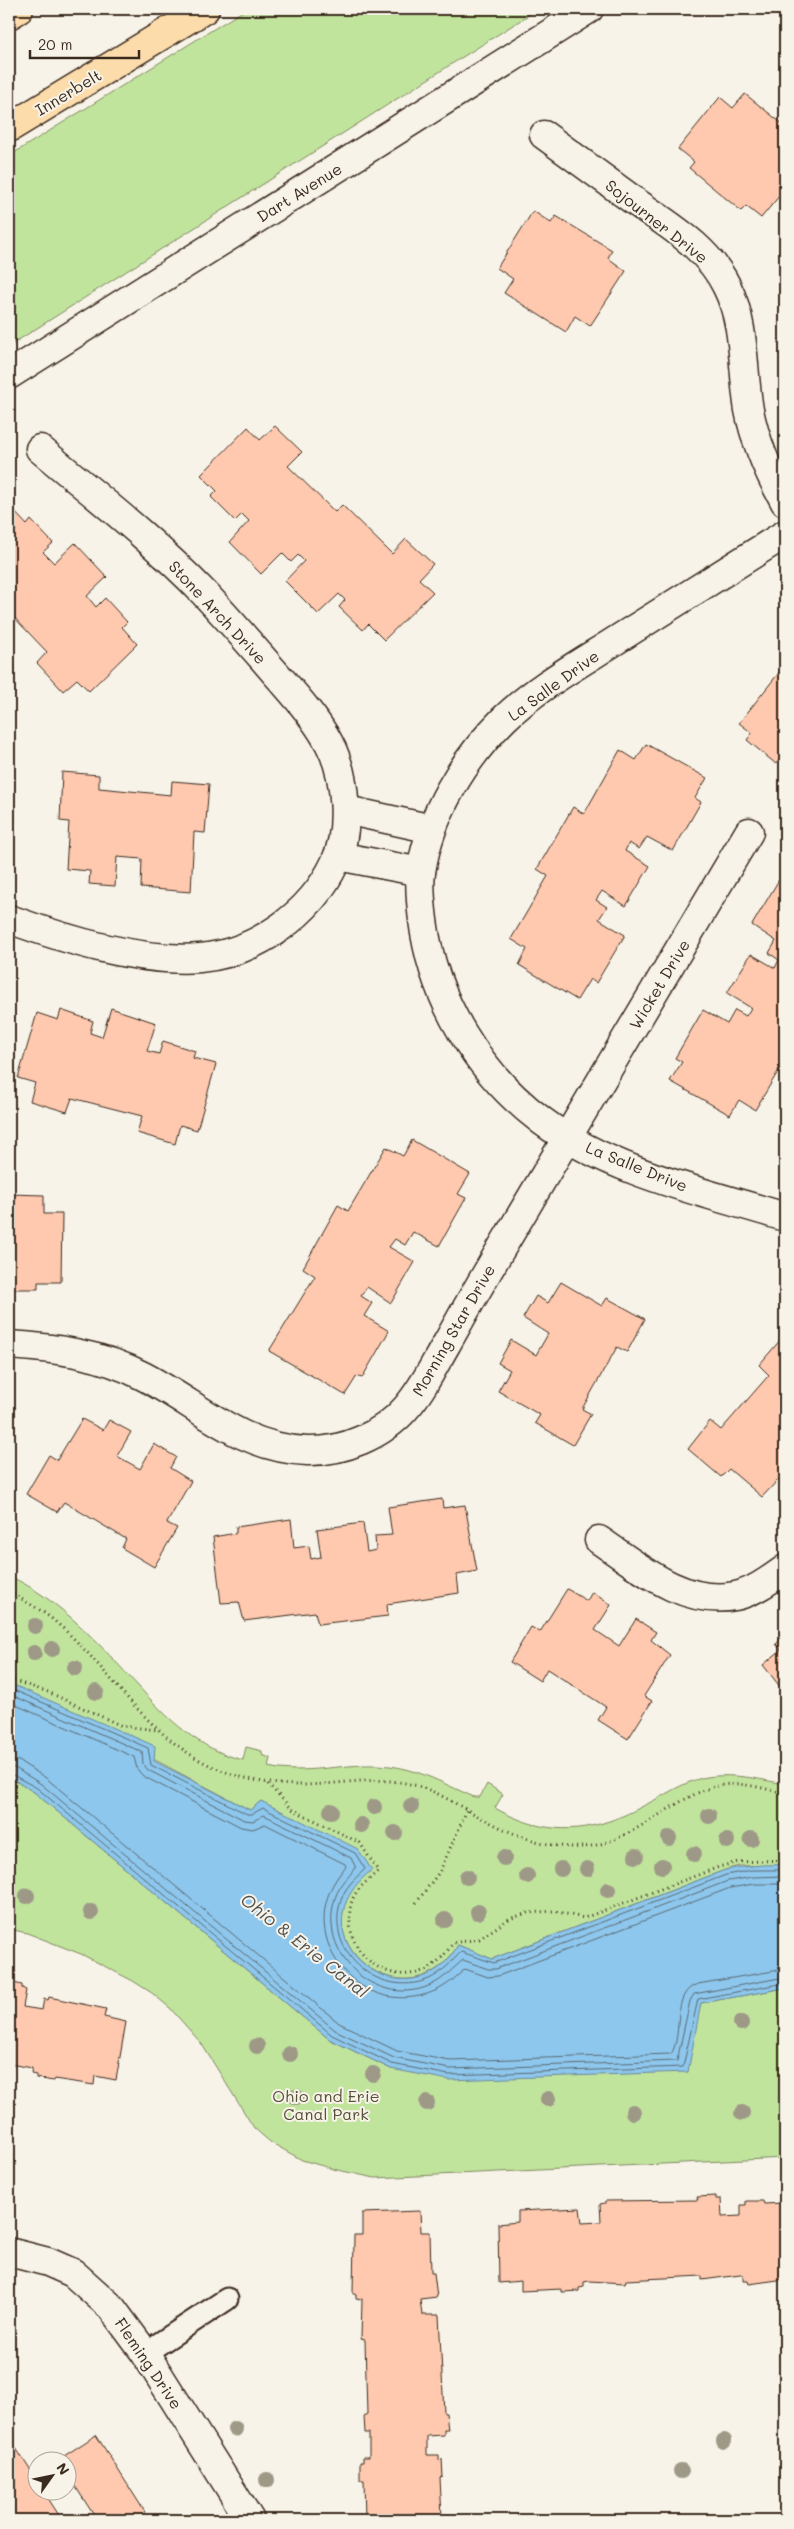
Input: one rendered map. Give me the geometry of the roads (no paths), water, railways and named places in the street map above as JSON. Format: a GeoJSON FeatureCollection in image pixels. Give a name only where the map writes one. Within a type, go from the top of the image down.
{"type":"FeatureCollection","features":[{"type":"Feature","properties":{"kind":"highway"},"geometry":{"type":"LineString","coordinates":[[9,15],[19,9]]}},
{"type":"Feature","properties":{"kind":"highway","name":"Innerbelt"},"geometry":{"type":"LineString","coordinates":[[9,128],[204,9]]}},
{"type":"Feature","properties":{"kind":"street","name":"Dart Avenue"},"geometry":{"type":"LineString","coordinates":[[9,374],[589,9]]}},
{"type":"Feature","properties":{"kind":"street","name":"Sojourner Drive"},"geometry":{"type":"LineString","coordinates":[[544,135],[678,232],[701,251],[716,268],[728,288],[736,312],[742,346],[749,411],[759,443],[785,502]]}},
{"type":"Feature","properties":{"kind":"street","name":"Stone Arch Drive"},"geometry":{"type":"LineString","coordinates":[[40,450],[138,531],[204,592],[312,716],[330,745],[342,776],[346,810],[338,856]]}},
{"type":"Feature","properties":{"kind":"street","name":"La Salle Drive"},"geometry":{"type":"LineString","coordinates":[[785,534],[565,673],[505,718],[472,756],[442,803],[432,829],[421,872],[421,903],[432,968],[457,1023],[472,1049],[499,1083],[544,1122],[602,1155],[682,1186],[785,1217]]}},
{"type":"Feature","properties":{"kind":"street"},"geometry":{"type":"LineString","coordinates":[[346,810],[432,829]]}},
{"type":"Feature","properties":{"kind":"street","name":"Wicket Drive"},"geometry":{"type":"LineString","coordinates":[[568,1136],[749,832]]}},
{"type":"Feature","properties":{"kind":"street"},"geometry":{"type":"LineString","coordinates":[[9,919],[79,942],[128,952],[180,958],[198,958],[228,953],[277,930],[302,908],[319,888],[338,856],[421,872]]}},
{"type":"Feature","properties":{"kind":"street","name":"Morning Star Drive"},"geometry":{"type":"LineString","coordinates":[[9,1346],[39,1347],[75,1352],[114,1364],[142,1376],[236,1433],[260,1444],[308,1451],[336,1448],[366,1438],[388,1426],[405,1409],[423,1385],[568,1136]]}},
{"type":"Feature","properties":{"kind":"street"},"geometry":{"type":"LineString","coordinates":[[599,1540],[652,1576],[696,1595],[736,1596],[753,1589],[785,1569]]}},
{"type":"Feature","properties":{"kind":"street","name":"Fleming Drive"},"geometry":{"type":"LineString","coordinates":[[9,2252],[48,2262],[73,2273],[111,2307],[145,2353],[250,2520]]}},
{"type":"Feature","properties":{"kind":"lane"},"geometry":{"type":"LineString","coordinates":[[145,2353],[227,2299]]}},
{"type":"Feature","properties":{"kind":"water","name":"Ohio & Erie Canal"},"geometry":{"type":"Polygon","coordinates":[[[9,1683],[155,1746],[154,1761],[250,1810],[261,1801],[358,1849],[372,1870],[349,1896],[342,1922],[349,1946],[365,1965],[387,1977],[412,1979],[437,1969],[458,1945],[492,1959],[725,1870],[740,1867],[785,1865],[785,1988],[701,2003],[688,2072],[449,2080],[391,2069],[329,2039],[34,1792],[9,1777],[9,1683]]]}},
{"type":"Feature","properties":{"kind":"park label","name":"Ohio and Erie Canal Park"},"geometry":{"type":"Point","coordinates":[326,2104]}}]}
